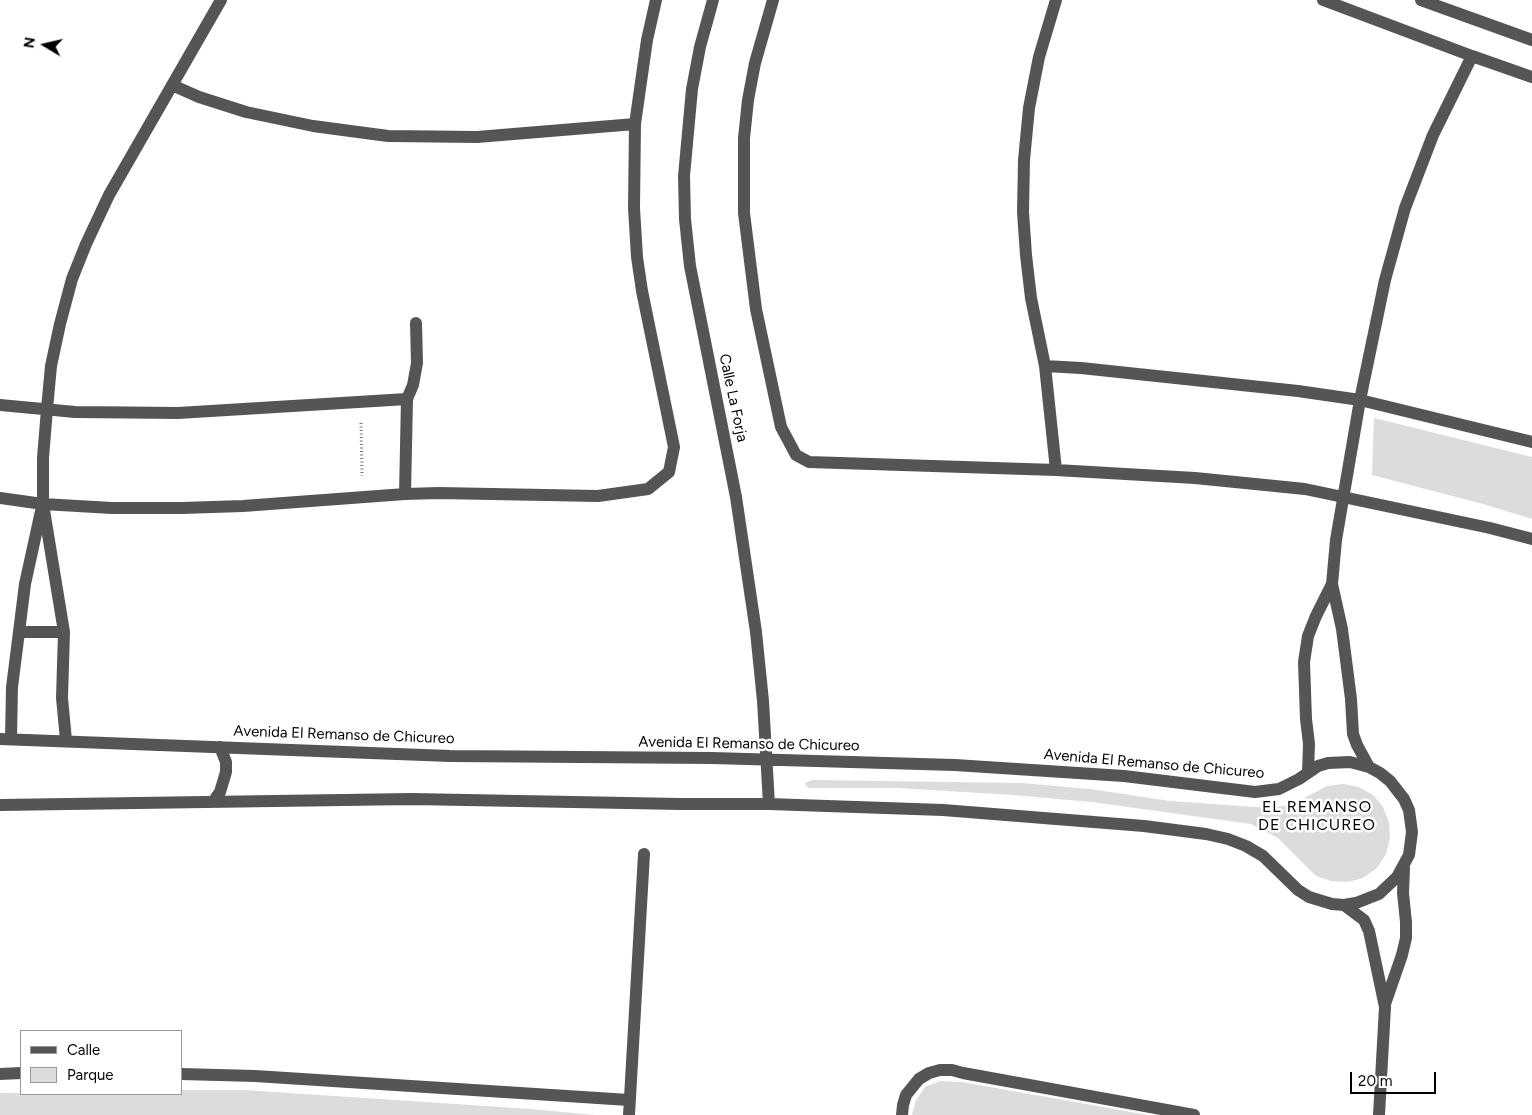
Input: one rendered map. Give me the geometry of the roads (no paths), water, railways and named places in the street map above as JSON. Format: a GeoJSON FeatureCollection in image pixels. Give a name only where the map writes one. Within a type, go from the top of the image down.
{"type":"FeatureCollection","features":[{"type":"Feature","properties":{"kind":"street"},"geometry":{"type":"LineString","coordinates":[[66,740],[62,698],[64,632],[43,504],[43,458],[47,409],[52,366],[60,324],[72,280],[86,244],[109,195],[221,0]]}},
{"type":"Feature","properties":{"kind":"street"},"geometry":{"type":"LineString","coordinates":[[0,498],[43,504],[112,508],[182,508],[244,506],[439,493],[598,496],[648,489],[669,472],[674,447],[642,291],[637,257],[634,208],[635,124],[643,59],[656,0]]}},
{"type":"Feature","properties":{"kind":"street","name":"Calle La Forja"},"geometry":{"type":"LineString","coordinates":[[713,0],[700,47],[692,89],[684,176],[685,219],[690,266],[736,497],[756,632],[769,804]]}},
{"type":"Feature","properties":{"kind":"street"},"geometry":{"type":"LineString","coordinates":[[773,0],[757,54],[748,100],[744,138],[744,213],[756,309],[779,418],[781,427],[796,455],[809,462],[1056,470],[1195,478],[1305,489],[1532,538]]}},
{"type":"Feature","properties":{"kind":"street"},"geometry":{"type":"LineString","coordinates":[[1056,0],[1039,57],[1030,108],[1024,160],[1023,212],[1031,298],[1045,366],[1056,470]]}},
{"type":"Feature","properties":{"kind":"street"},"geometry":{"type":"LineString","coordinates":[[1323,0],[1532,77]]}},
{"type":"Feature","properties":{"kind":"street"},"geometry":{"type":"LineString","coordinates":[[1421,0],[1532,40]]}},
{"type":"Feature","properties":{"kind":"street"},"geometry":{"type":"LineString","coordinates":[[1369,767],[1353,734],[1351,699],[1342,629],[1332,584],[1336,540],[1360,400],[1385,280],[1405,208],[1433,135],[1472,56]]}},
{"type":"Feature","properties":{"kind":"street"},"geometry":{"type":"LineString","coordinates":[[172,85],[199,97],[246,112],[322,128],[388,136],[477,137],[532,134],[635,124]]}},
{"type":"Feature","properties":{"kind":"street"},"geometry":{"type":"LineString","coordinates":[[405,494],[407,399],[413,385],[417,363],[416,323]]}},
{"type":"Feature","properties":{"kind":"street"},"geometry":{"type":"LineString","coordinates":[[1045,366],[1081,368],[1279,389],[1360,400],[1532,442]]}},
{"type":"Feature","properties":{"kind":"street"},"geometry":{"type":"LineString","coordinates":[[0,405],[75,412],[178,413],[407,399]]}},
{"type":"Feature","properties":{"kind":"street"},"geometry":{"type":"LineString","coordinates":[[5,739],[25,584],[43,504]]}},
{"type":"Feature","properties":{"kind":"street"},"geometry":{"type":"LineString","coordinates":[[1308,772],[1309,744],[1306,720],[1304,662],[1308,636],[1332,584]]}},
{"type":"Feature","properties":{"kind":"street"},"geometry":{"type":"LineString","coordinates":[[19,632],[64,632]]}},
{"type":"Feature","properties":{"kind":"street","name":"Avenida El Remanso de Chicureo"},"geometry":{"type":"LineString","coordinates":[[0,805],[366,799],[769,804],[943,810],[1144,826],[1206,834],[1228,839],[1246,846],[1263,856],[1298,890],[1320,901],[1344,905],[1356,903],[1379,894],[1397,877],[1409,856],[1412,843],[1411,820],[1404,799],[1390,781],[1380,773],[1369,767],[1350,762],[1328,763],[1279,788],[1255,792],[1124,776],[955,765],[767,760],[450,756],[5,739]]}},
{"type":"Feature","properties":{"kind":"street"},"geometry":{"type":"LineString","coordinates":[[213,802],[220,792],[226,772],[226,762],[220,747]]}},
{"type":"Feature","properties":{"kind":"street"},"geometry":{"type":"LineString","coordinates":[[629,1115],[644,854]]}},
{"type":"Feature","properties":{"kind":"street"},"geometry":{"type":"LineString","coordinates":[[1378,1115],[1385,1007],[1406,938],[1403,893],[1404,866]]}},
{"type":"Feature","properties":{"kind":"street"},"geometry":{"type":"LineString","coordinates":[[1344,905],[1364,920],[1370,931],[1385,1007]]}},
{"type":"Feature","properties":{"kind":"street"},"geometry":{"type":"LineString","coordinates":[[902,1115],[906,1095],[911,1086],[929,1073],[940,1070],[952,1070],[1194,1115]]}},
{"type":"Feature","properties":{"kind":"street"},"geometry":{"type":"LineString","coordinates":[[0,1074],[20,1073]]}},
{"type":"Feature","properties":{"kind":"street"},"geometry":{"type":"LineString","coordinates":[[182,1074],[255,1076],[629,1100]]}},
{"type":"Feature","properties":{"kind":"district","name":"EL REMANSO DE CHICUREO"},"geometry":{"type":"Point","coordinates":[1317,816]}}]}
